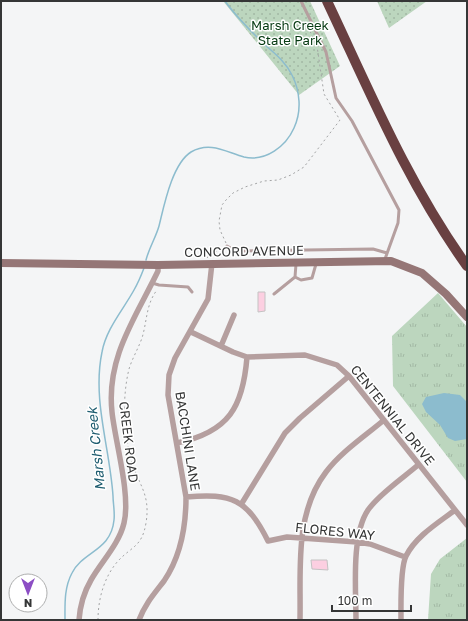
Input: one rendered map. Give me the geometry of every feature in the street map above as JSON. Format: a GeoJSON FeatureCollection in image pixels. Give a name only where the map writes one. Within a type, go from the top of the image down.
{"type":"FeatureCollection","features":[{"type":"Feature","properties":{"kind":"highway"},"geometry":{"type":"LineString","coordinates":[[327,1],[382,120],[419,194],[467,266]]}},
{"type":"Feature","properties":{"kind":"street","name":"CONCORD AVENUE"},"geometry":{"type":"LineString","coordinates":[[1,263],[158,265],[209,261],[316,262],[386,257],[390,261],[422,273],[446,294],[467,318]]}},
{"type":"Feature","properties":{"kind":"street","name":"BACCHINI LANE"},"geometry":{"type":"LineString","coordinates":[[139,620],[143,608],[164,580],[175,560],[182,542],[186,515],[186,497],[168,395],[169,374],[175,358],[191,332],[208,299],[209,261]]}},
{"type":"Feature","properties":{"kind":"street","name":"CREEK ROAD"},"geometry":{"type":"LineString","coordinates":[[79,620],[80,604],[91,580],[110,553],[124,522],[125,494],[112,410],[112,377],[121,342],[139,305],[152,283],[158,270],[158,265]]}},
{"type":"Feature","properties":{"kind":"street"},"geometry":{"type":"LineString","coordinates":[[221,346],[234,315]]}},
{"type":"Feature","properties":{"kind":"street","name":"CENTENNIAL DRIVE"},"geometry":{"type":"LineString","coordinates":[[191,332],[247,357],[304,355],[338,365],[350,376],[418,465],[467,525]]}},
{"type":"Feature","properties":{"kind":"street"},"geometry":{"type":"LineString","coordinates":[[177,442],[192,440],[207,434],[218,426],[237,406],[245,379],[247,357]]}},
{"type":"Feature","properties":{"kind":"street"},"geometry":{"type":"LineString","coordinates":[[186,497],[216,496],[229,498],[242,503],[285,433],[300,418],[350,376]]}},
{"type":"Feature","properties":{"kind":"street"},"geometry":{"type":"LineString","coordinates":[[300,620],[301,537],[307,509],[326,472],[336,460],[384,420]]}},
{"type":"Feature","properties":{"kind":"street"},"geometry":{"type":"LineString","coordinates":[[356,620],[357,542],[367,510],[418,465]]}},
{"type":"Feature","properties":{"kind":"street","name":"FLORES WAY"},"geometry":{"type":"LineString","coordinates":[[242,503],[261,526],[268,541],[287,537],[301,537],[357,542],[370,544],[405,557]]}},
{"type":"Feature","properties":{"kind":"street"},"geometry":{"type":"LineString","coordinates":[[401,620],[405,557],[422,536],[455,510]]}},
{"type":"Feature","properties":{"kind":"lane"},"geometry":{"type":"LineString","coordinates":[[228,246],[236,251],[373,249],[386,257],[398,223],[399,210],[352,121],[336,98],[326,52],[302,1]]}},
{"type":"Feature","properties":{"kind":"lane"},"geometry":{"type":"LineString","coordinates":[[274,294],[295,277],[296,262]]}},
{"type":"Feature","properties":{"kind":"lane"},"geometry":{"type":"LineString","coordinates":[[295,277],[301,280],[312,278],[316,262]]}},
{"type":"Feature","properties":{"kind":"lane"},"geometry":{"type":"LineString","coordinates":[[152,283],[159,286],[188,287],[192,292]]}},
{"type":"Feature","properties":{"kind":"path"},"geometry":{"type":"LineString","coordinates":[[209,261],[210,254],[220,252],[228,246],[222,235],[219,221],[222,205],[226,200],[233,193],[245,187],[264,181],[278,180],[291,175],[304,167],[340,120],[324,94],[317,46],[306,20]]}},
{"type":"Feature","properties":{"kind":"path"},"geometry":{"type":"LineString","coordinates":[[98,620],[99,598],[109,575],[118,561],[136,547],[142,536],[146,523],[147,506],[145,492],[131,459],[127,440],[124,416],[125,397],[129,368],[142,338],[152,295],[159,286]]}},
{"type":"Feature","properties":{"kind":"green space","name":"Marsh Creek State Park"},"geometry":{"type":"Polygon","coordinates":[[[223,1],[310,1],[340,66],[299,95],[223,1]]]}},
{"type":"Feature","properties":{"kind":"green space"},"geometry":{"type":"Polygon","coordinates":[[[377,1],[427,1],[389,28],[377,1]]]}},
{"type":"Feature","properties":{"kind":"green space"},"geometry":{"type":"Polygon","coordinates":[[[438,293],[467,327],[467,482],[393,386],[392,336],[438,293]]]}},
{"type":"Feature","properties":{"kind":"green space"},"geometry":{"type":"Polygon","coordinates":[[[467,538],[467,620],[428,620],[431,574],[440,559],[467,538]]]}},
{"type":"Feature","properties":{"kind":"water"},"geometry":{"type":"Polygon","coordinates":[[[444,393],[460,395],[467,402],[467,439],[455,441],[448,438],[440,425],[426,412],[422,404],[426,397],[444,393]]]}},
{"type":"Feature","properties":{"kind":"building"},"geometry":{"type":"Polygon","coordinates":[[[258,292],[265,292],[265,311],[258,312],[258,292]]]}},
{"type":"Feature","properties":{"kind":"building"},"geometry":{"type":"Polygon","coordinates":[[[311,560],[327,560],[328,570],[312,569],[311,560]]]}},
{"type":"Feature","properties":{"kind":"waterway","name":"Marsh Creek"},"geometry":{"type":"LineString","coordinates":[[146,260],[158,230],[166,197],[174,175],[184,158],[191,152],[205,147],[218,148],[244,157],[252,158],[267,155],[286,141],[297,121],[299,108],[298,94],[295,81],[289,70],[280,58],[243,23],[225,1]]}},
{"type":"Feature","properties":{"kind":"waterway","name":"Marsh Creek"},"geometry":{"type":"LineString","coordinates":[[65,620],[66,590],[72,573],[83,560],[102,545],[112,530],[114,520],[113,496],[100,406],[99,370],[107,335],[130,297],[144,268]]}}]}
